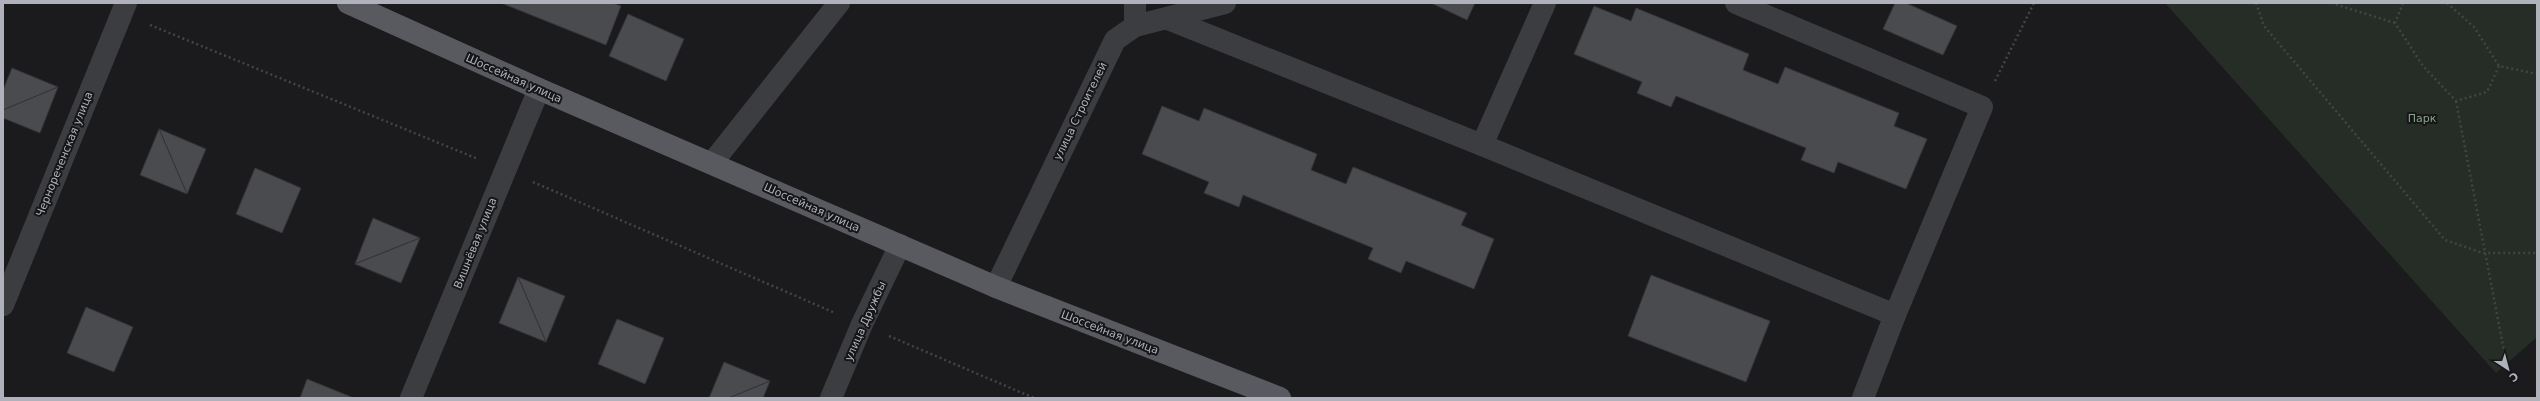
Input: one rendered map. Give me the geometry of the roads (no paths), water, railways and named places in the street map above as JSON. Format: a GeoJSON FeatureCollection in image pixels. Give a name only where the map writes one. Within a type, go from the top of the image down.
{"type":"FeatureCollection","features":[{"type":"Feature","properties":{"kind":"main road","name":"Шоссейная улица"},"geometry":{"type":"LineString","coordinates":[[348,3],[539,89],[996,287],[1280,398]]}},
{"type":"Feature","properties":{"kind":"street"},"geometry":{"type":"LineString","coordinates":[[712,163],[839,3]]}},
{"type":"Feature","properties":{"kind":"street"},"geometry":{"type":"LineString","coordinates":[[1135,3],[1135,26]]}},
{"type":"Feature","properties":{"kind":"street","name":"улица Строителей"},"geometry":{"type":"LineString","coordinates":[[996,287],[1115,40],[1135,26],[1168,19],[1225,3]]}},
{"type":"Feature","properties":{"kind":"street"},"geometry":{"type":"LineString","coordinates":[[1482,144],[1545,3]]}},
{"type":"Feature","properties":{"kind":"street"},"geometry":{"type":"LineString","coordinates":[[1736,3],[1982,107],[1894,315],[1863,398]]}},
{"type":"Feature","properties":{"kind":"street","name":"Чернореченская улица"},"geometry":{"type":"LineString","coordinates":[[3,305],[124,8]]}},
{"type":"Feature","properties":{"kind":"street"},"geometry":{"type":"LineString","coordinates":[[1168,19],[1482,144],[1894,315]]}},
{"type":"Feature","properties":{"kind":"street","name":"Вишнёвая улица"},"geometry":{"type":"LineString","coordinates":[[411,398],[539,89]]}},
{"type":"Feature","properties":{"kind":"street","name":"улица Дружбы"},"geometry":{"type":"LineString","coordinates":[[831,398],[862,324],[900,245]]}},
{"type":"Feature","properties":{"kind":"park label","name":"Парк"},"geometry":{"type":"Point","coordinates":[2422,118]}}]}
